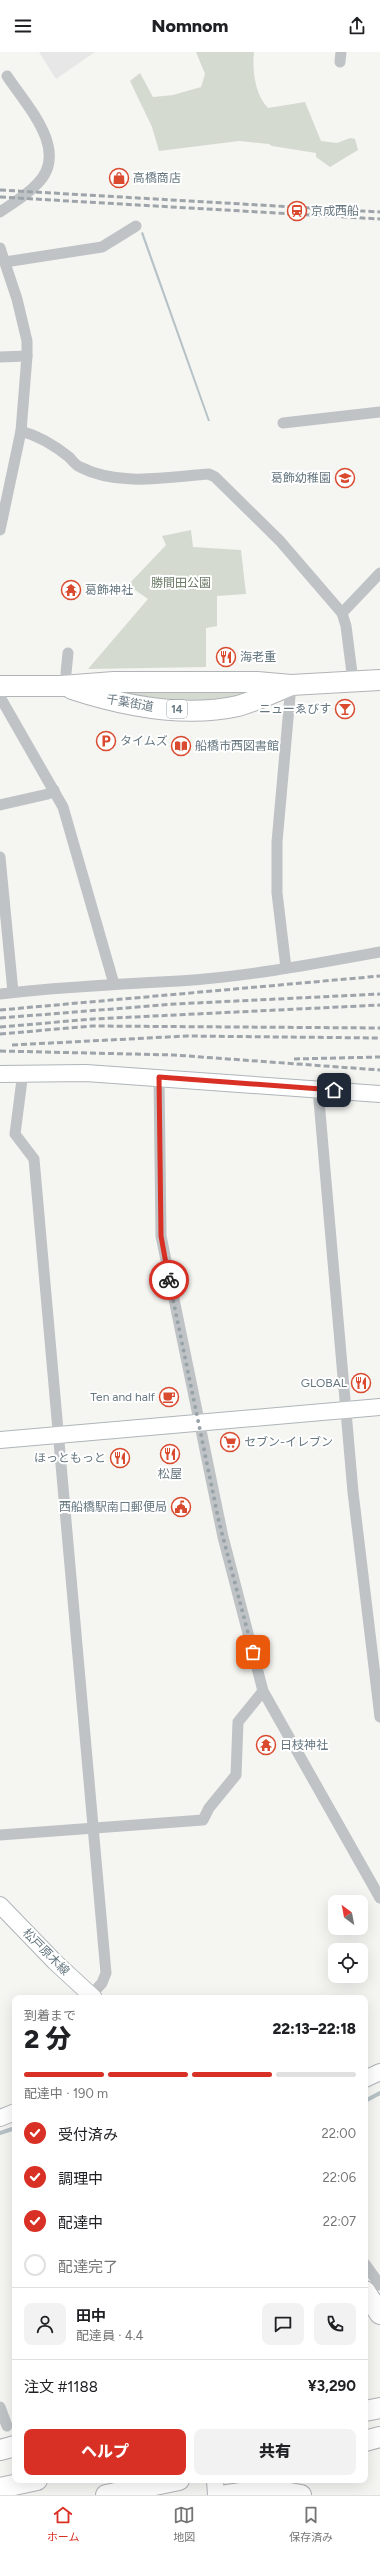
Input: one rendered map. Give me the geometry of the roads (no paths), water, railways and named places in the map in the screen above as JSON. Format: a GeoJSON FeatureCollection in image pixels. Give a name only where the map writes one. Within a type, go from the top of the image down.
{"type":"FeatureCollection","features":[{"type":"Feature","properties":{"kind":"highway","name":"千葉街道"},"geometry":{"type":"LineString","coordinates":[[0,686],[64,680],[114,682],[257,682],[291,685],[380,680]]}},
{"type":"Feature","properties":{"kind":"highway","name":"千葉街道"},"geometry":{"type":"LineString","coordinates":[[64,680],[97,697],[161,709],[209,710],[238,706],[261,699],[291,685]]}},
{"type":"Feature","properties":{"kind":"highway"},"geometry":{"type":"LineString","coordinates":[[368,2296],[380,2314]]}},
{"type":"Feature","properties":{"kind":"highway"},"geometry":{"type":"LineString","coordinates":[[368,2410],[380,2408]]}},
{"type":"Feature","properties":{"kind":"highway"},"geometry":{"type":"LineString","coordinates":[[368,2440],[380,2437]]}},
{"type":"Feature","properties":{"kind":"highway"},"geometry":{"type":"LineString","coordinates":[[0,2450],[12,2447]]}},
{"type":"Feature","properties":{"kind":"highway"},"geometry":{"type":"LineString","coordinates":[[0,2462],[12,2460]]}},
{"type":"Feature","properties":{"kind":"highway"},"geometry":{"type":"LineString","coordinates":[[0,2488],[23,2483]]}},
{"type":"Feature","properties":{"kind":"highway"},"geometry":{"type":"LineString","coordinates":[[106,2495],[164,2483]]}},
{"type":"Feature","properties":{"kind":"highway"},"geometry":{"type":"LineString","coordinates":[[227,2495],[268,2489],[301,2495]]}},
{"type":"Feature","properties":{"kind":"street"},"geometry":{"type":"LineString","coordinates":[[0,212],[38,183],[51,159],[50,144],[7,76]]}},
{"type":"Feature","properties":{"kind":"street"},"geometry":{"type":"LineString","coordinates":[[5,262],[102,247],[136,226]]}},
{"type":"Feature","properties":{"kind":"street"},"geometry":{"type":"LineString","coordinates":[[0,248],[17,299],[27,341],[21,431],[0,530]]}},
{"type":"Feature","properties":{"kind":"street"},"geometry":{"type":"LineString","coordinates":[[0,357],[27,356]]}},
{"type":"Feature","properties":{"kind":"street"},"geometry":{"type":"LineString","coordinates":[[283,423],[380,412]]}},
{"type":"Feature","properties":{"kind":"street"},"geometry":{"type":"LineString","coordinates":[[21,431],[36,435],[69,457],[78,467],[98,474],[130,479],[209,474],[215,477],[280,541],[342,613],[353,681]]}},
{"type":"Feature","properties":{"kind":"street"},"geometry":{"type":"LineString","coordinates":[[342,613],[380,573]]}},
{"type":"Feature","properties":{"kind":"street"},"geometry":{"type":"LineString","coordinates":[[64,680],[68,653]]}},
{"type":"Feature","properties":{"kind":"street"},"geometry":{"type":"LineString","coordinates":[[286,968],[276,894],[277,842],[291,685]]}},
{"type":"Feature","properties":{"kind":"street"},"geometry":{"type":"LineString","coordinates":[[0,697],[63,807],[114,984]]}},
{"type":"Feature","properties":{"kind":"street"},"geometry":{"type":"LineString","coordinates":[[0,805],[48,794],[54,790]]}},
{"type":"Feature","properties":{"kind":"street"},"geometry":{"type":"LineString","coordinates":[[0,857],[13,992]]}},
{"type":"Feature","properties":{"kind":"street"},"geometry":{"type":"LineString","coordinates":[[0,994],[114,984],[179,981],[286,968],[380,952]]}},
{"type":"Feature","properties":{"kind":"street"},"geometry":{"type":"LineString","coordinates":[[23,1072],[15,1134],[34,1160],[106,1973],[94,1995]]}},
{"type":"Feature","properties":{"kind":"street"},"geometry":{"type":"LineString","coordinates":[[0,1074],[23,1072],[159,1077],[380,1094]]}},
{"type":"Feature","properties":{"kind":"street"},"geometry":{"type":"LineString","coordinates":[[159,1077],[161,1236],[198,1424],[223,1536],[263,1691],[380,1898]]}},
{"type":"Feature","properties":{"kind":"street"},"geometry":{"type":"LineString","coordinates":[[318,1089],[354,1492],[380,1717]]}},
{"type":"Feature","properties":{"kind":"street"},"geometry":{"type":"LineString","coordinates":[[0,1440],[380,1407]]}},
{"type":"Feature","properties":{"kind":"street"},"geometry":{"type":"LineString","coordinates":[[0,1836],[203,1820],[209,1808],[236,1775],[238,1722],[263,1691]]}},
{"type":"Feature","properties":{"kind":"street","name":"松戸原木線"},"geometry":{"type":"LineString","coordinates":[[0,1905],[55,1962],[91,1995]]}},
{"type":"Feature","properties":{"kind":"street"},"geometry":{"type":"LineString","coordinates":[[368,2078],[380,2072]]}},
{"type":"Feature","properties":{"kind":"street"},"geometry":{"type":"LineString","coordinates":[[0,2118],[12,2113]]}},
{"type":"Feature","properties":{"kind":"street"},"geometry":{"type":"LineString","coordinates":[[368,2268],[380,2285]]}},
{"type":"Feature","properties":{"kind":"street"},"geometry":{"type":"LineString","coordinates":[[0,2407],[7,2425]]}},
{"type":"Feature","properties":{"kind":"street"},"geometry":{"type":"LineString","coordinates":[[215,2483],[216,2495]]}},
{"type":"Feature","properties":{"kind":"waterway"},"geometry":{"type":"LineString","coordinates":[[368,2099],[380,2093]]}},
{"type":"Feature","properties":{"kind":"waterway"},"geometry":{"type":"LineString","coordinates":[[0,2133],[12,2129]]}},
{"type":"Feature","properties":{"kind":"railway"},"geometry":{"type":"LineString","coordinates":[[0,190],[380,212]]}},
{"type":"Feature","properties":{"kind":"railway"},"geometry":{"type":"LineString","coordinates":[[0,197],[380,219]]}},
{"type":"Feature","properties":{"kind":"railway"},"geometry":{"type":"LineString","coordinates":[[0,1010],[380,976]]}},
{"type":"Feature","properties":{"kind":"railway"},"geometry":{"type":"LineString","coordinates":[[0,1018],[175,1004],[380,994]]}},
{"type":"Feature","properties":{"kind":"railway"},"geometry":{"type":"LineString","coordinates":[[0,1027],[93,1019],[380,1005]]}},
{"type":"Feature","properties":{"kind":"railway"},"geometry":{"type":"LineString","coordinates":[[0,1034],[92,1026],[380,1028]]}},
{"type":"Feature","properties":{"kind":"railway"},"geometry":{"type":"LineString","coordinates":[[12,1045],[187,1036],[380,1038]]}},
{"type":"Feature","properties":{"kind":"railway"},"geometry":{"type":"LineString","coordinates":[[0,1051],[174,1055],[380,1070]]}},
{"type":"Feature","properties":{"kind":"railway"},"geometry":{"type":"LineString","coordinates":[[294,1059],[380,1057]]}},
{"type":"Feature","properties":{"kind":"place","name":"高橋商店"},"geometry":{"type":"Point","coordinates":[119,178]}},
{"type":"Feature","properties":{"kind":"place","name":"京成西船"},"geometry":{"type":"Point","coordinates":[297,211]}},
{"type":"Feature","properties":{"kind":"place","name":"葛飾幼稚園"},"geometry":{"type":"Point","coordinates":[345,478]}},
{"type":"Feature","properties":{"kind":"place","name":"葛飾神社"},"geometry":{"type":"Point","coordinates":[71,590]}},
{"type":"Feature","properties":{"kind":"place","name":"海老重"},"geometry":{"type":"Point","coordinates":[226,657]}},
{"type":"Feature","properties":{"kind":"place","name":"ニューゑびす"},"geometry":{"type":"Point","coordinates":[345,709]}},
{"type":"Feature","properties":{"kind":"place","name":"タイムズ"},"geometry":{"type":"Point","coordinates":[106,741]}},
{"type":"Feature","properties":{"kind":"place","name":"船橋市西図書館"},"geometry":{"type":"Point","coordinates":[181,746]}},
{"type":"Feature","properties":{"kind":"place","name":"GLOBAL"},"geometry":{"type":"Point","coordinates":[361,1383]}},
{"type":"Feature","properties":{"kind":"place","name":"Ten and half"},"geometry":{"type":"Point","coordinates":[169,1397]}},
{"type":"Feature","properties":{"kind":"place","name":"セブン-イレブン"},"geometry":{"type":"Point","coordinates":[230,1442]}},
{"type":"Feature","properties":{"kind":"place","name":"松屋"},"geometry":{"type":"Point","coordinates":[170,1454]}},
{"type":"Feature","properties":{"kind":"place","name":"ほっともっと"},"geometry":{"type":"Point","coordinates":[120,1458]}},
{"type":"Feature","properties":{"kind":"place","name":"西船橋駅南口郵便局"},"geometry":{"type":"Point","coordinates":[181,1507]}},
{"type":"Feature","properties":{"kind":"place","name":"日枝神社"},"geometry":{"type":"Point","coordinates":[266,1745]}},
{"type":"Feature","properties":{"kind":"park label","name":"勝間田公園"},"geometry":{"type":"Point","coordinates":[181,583]}}]}
